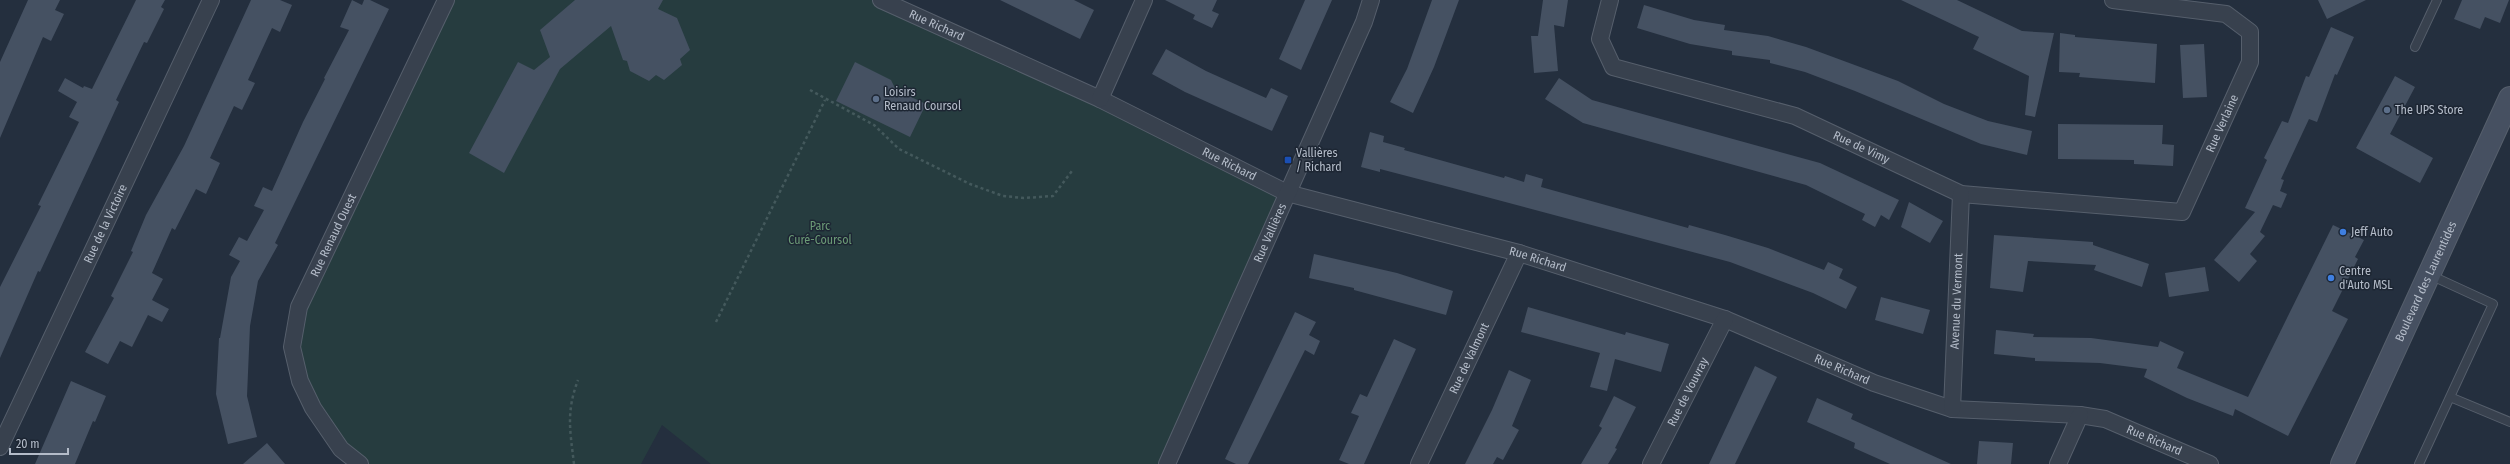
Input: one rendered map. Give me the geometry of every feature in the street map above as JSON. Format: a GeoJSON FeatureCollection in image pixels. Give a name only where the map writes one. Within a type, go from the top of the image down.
{"type":"FeatureCollection","features":[{"type":"Feature","properties":{"kind":"main road","name":"Boulevard des Laurentides"},"geometry":{"type":"LineString","coordinates":[[2342,464],[2510,98]]}},
{"type":"Feature","properties":{"kind":"street","name":"Rue de la Victoire"},"geometry":{"type":"LineString","coordinates":[[0,446],[212,0]]}},
{"type":"Feature","properties":{"kind":"street","name":"Rue Richard"},"geometry":{"type":"LineString","coordinates":[[881,0],[1100,99],[1287,193],[1519,253],[1724,319],[1874,383],[1952,409],[2080,415],[2112,421],[2210,464]]}},
{"type":"Feature","properties":{"kind":"street"},"geometry":{"type":"LineString","coordinates":[[1100,99],[1144,0]]}},
{"type":"Feature","properties":{"kind":"street","name":"Rue Vallières"},"geometry":{"type":"LineString","coordinates":[[1167,464],[1364,22],[1371,0]]}},
{"type":"Feature","properties":{"kind":"street","name":"Rue de Vimy"},"geometry":{"type":"LineString","coordinates":[[1610,0],[1600,39],[1613,67],[1795,116],[1962,194],[2182,212]]}},
{"type":"Feature","properties":{"kind":"street","name":"Rue Verlaine"},"geometry":{"type":"LineString","coordinates":[[2113,0],[2226,14],[2250,32],[2250,62],[2182,212]]}},
{"type":"Feature","properties":{"kind":"street","name":"Rue Renaud Ouest"},"geometry":{"type":"LineString","coordinates":[[360,464],[341,449],[313,408],[300,381],[292,347],[299,307],[444,1]]}},
{"type":"Feature","properties":{"kind":"street","name":"Avenue du Vermont"},"geometry":{"type":"LineString","coordinates":[[1952,409],[1962,194]]}},
{"type":"Feature","properties":{"kind":"street","name":"Rue de Valmont"},"geometry":{"type":"LineString","coordinates":[[1419,464],[1519,253]]}},
{"type":"Feature","properties":{"kind":"street","name":"Rue de Vouvray"},"geometry":{"type":"LineString","coordinates":[[1651,464],[1724,319]]}},
{"type":"Feature","properties":{"kind":"street"},"geometry":{"type":"LineString","coordinates":[[2058,464],[2080,415]]}},
{"type":"Feature","properties":{"kind":"lane"},"geometry":{"type":"LineString","coordinates":[[2415,47],[2437,0]]}},
{"type":"Feature","properties":{"kind":"lane"},"geometry":{"type":"LineString","coordinates":[[2419,464],[2493,304],[2428,275]]}},
{"type":"Feature","properties":{"kind":"lane"},"geometry":{"type":"LineString","coordinates":[[2450,397],[2510,422]]}},
{"type":"Feature","properties":{"kind":"path"},"geometry":{"type":"LineString","coordinates":[[810,90],[825,100],[874,125],[899,149],[970,184],[1003,196],[1024,198],[1053,196],[1072,171]]}},
{"type":"Feature","properties":{"kind":"path"},"geometry":{"type":"LineString","coordinates":[[716,322],[825,100]]}},
{"type":"Feature","properties":{"kind":"path"},"geometry":{"type":"LineString","coordinates":[[574,464],[569,425],[570,401],[578,380]]}},
{"type":"Feature","properties":{"kind":"green space","name":"Parc Curé-Coursol"},"geometry":{"type":"Polygon","coordinates":[[[446,0],[881,0],[1287,193],[1167,464],[711,464],[662,425],[641,464],[360,464],[300,381],[299,307],[446,0]]]}},
{"type":"Feature","properties":{"kind":"building"},"geometry":{"type":"Polygon","coordinates":[[[28,0],[60,0],[55,10],[64,14],[51,41],[43,37],[0,138],[0,62],[28,0]]]}},
{"type":"Feature","properties":{"kind":"building"},"geometry":{"type":"Polygon","coordinates":[[[136,0],[165,0],[161,7],[164,9],[147,43],[144,42],[116,100],[119,102],[40,272],[38,271],[0,358],[0,287],[41,206],[38,205],[79,122],[69,117],[77,102],[58,91],[65,78],[83,88],[84,86],[92,89],[136,0]]]}},
{"type":"Feature","properties":{"kind":"building"},"geometry":{"type":"Polygon","coordinates":[[[251,0],[280,0],[292,5],[280,32],[272,28],[248,80],[255,83],[242,110],[234,106],[210,158],[220,163],[206,194],[196,189],[175,230],[172,228],[152,273],[163,279],[152,300],[169,309],[162,322],[148,315],[132,347],[120,341],[108,364],[85,352],[114,298],[111,296],[133,252],[131,251],[146,215],[184,146],[251,0]]]}},
{"type":"Feature","properties":{"kind":"building"},"geometry":{"type":"Polygon","coordinates":[[[352,0],[362,5],[364,0],[370,0],[389,9],[275,243],[278,245],[258,281],[250,326],[247,396],[257,437],[228,444],[216,394],[219,338],[231,277],[240,261],[229,255],[239,237],[247,241],[264,210],[254,206],[263,187],[272,191],[303,122],[325,79],[324,78],[349,30],[340,27],[352,0]]]}},
{"type":"Feature","properties":{"kind":"building"},"geometry":{"type":"Polygon","coordinates":[[[575,0],[663,0],[658,9],[677,18],[690,50],[680,59],[682,65],[664,80],[656,75],[649,81],[630,71],[627,61],[623,60],[611,26],[560,69],[504,173],[469,153],[518,62],[534,70],[550,57],[540,30],[575,0]]]}},
{"type":"Feature","properties":{"kind":"building"},"geometry":{"type":"Polygon","coordinates":[[[1000,0],[1074,0],[1094,10],[1080,39],[1000,0]]]}},
{"type":"Feature","properties":{"kind":"building"},"geometry":{"type":"Polygon","coordinates":[[[1165,0],[1217,0],[1212,11],[1219,14],[1212,28],[1193,19],[1195,15],[1165,0]]]}},
{"type":"Feature","properties":{"kind":"building"},"geometry":{"type":"Polygon","coordinates":[[[1305,0],[1332,0],[1301,70],[1279,59],[1305,0]]]}},
{"type":"Feature","properties":{"kind":"building"},"geometry":{"type":"Polygon","coordinates":[[[1432,0],[1459,0],[1434,67],[1413,113],[1390,102],[1407,69],[1432,0]]]}},
{"type":"Feature","properties":{"kind":"building"},"geometry":{"type":"Polygon","coordinates":[[[1543,0],[1568,0],[1564,27],[1554,25],[1558,71],[1534,73],[1531,36],[1538,36],[1543,0]]]}},
{"type":"Feature","properties":{"kind":"building"},"geometry":{"type":"Polygon","coordinates":[[[1901,0],[1957,0],[2022,31],[2054,33],[2035,117],[2025,115],[2029,76],[1973,49],[1979,37],[1901,0]]]}},
{"type":"Feature","properties":{"kind":"building"},"geometry":{"type":"Polygon","coordinates":[[[2318,0],[2366,0],[2327,19],[2318,0]]]}},
{"type":"Feature","properties":{"kind":"building"},"geometry":{"type":"Polygon","coordinates":[[[2462,0],[2509,0],[2500,23],[2485,17],[2480,29],[2454,19],[2462,0]]]}},
{"type":"Feature","properties":{"kind":"building"},"geometry":{"type":"Polygon","coordinates":[[[1644,5],[1694,20],[1725,25],[1724,30],[1768,36],[1806,47],[1898,81],[1944,104],[1988,121],[2032,131],[2027,155],[1981,144],[1855,91],[1805,72],[1770,63],[1770,60],[1732,55],[1732,51],[1690,44],[1637,28],[1644,5]]]}},
{"type":"Feature","properties":{"kind":"building"},"geometry":{"type":"Polygon","coordinates":[[[2331,27],[2354,37],[2337,75],[2335,74],[2317,122],[2309,119],[2281,179],[2284,180],[2280,191],[2287,194],[2281,208],[2273,205],[2260,232],[2265,236],[2250,254],[2257,261],[2239,282],[2214,260],[2255,212],[2245,208],[2267,160],[2264,158],[2282,121],[2288,123],[2306,76],[2309,77],[2331,27]]]}},
{"type":"Feature","properties":{"kind":"building"},"geometry":{"type":"Polygon","coordinates":[[[2060,33],[2075,35],[2075,37],[2157,44],[2155,83],[2079,77],[2080,73],[2059,72],[2060,33]]]}},
{"type":"Feature","properties":{"kind":"building"},"geometry":{"type":"Polygon","coordinates":[[[2204,44],[2207,97],[2183,98],[2180,45],[2204,44]]]}},
{"type":"Feature","properties":{"kind":"building"},"geometry":{"type":"Polygon","coordinates":[[[1166,49],[1206,71],[1266,98],[1271,88],[1288,96],[1272,131],[1185,92],[1152,74],[1166,49]]]}},
{"type":"Feature","properties":{"kind":"building"},"geometry":{"type":"Polygon","coordinates":[[[855,62],[891,80],[896,90],[926,104],[910,137],[836,101],[855,62]]]}},
{"type":"Feature","properties":{"kind":"building"},"geometry":{"type":"Polygon","coordinates":[[[2395,76],[2415,87],[2390,134],[2433,158],[2420,183],[2356,148],[2395,76]]]}},
{"type":"Feature","properties":{"kind":"building"},"geometry":{"type":"Polygon","coordinates":[[[1559,78],[1592,100],[1820,163],[1899,200],[1889,220],[1881,215],[1875,227],[1862,220],[1865,214],[1806,185],[1583,123],[1545,99],[1559,78]]]}},
{"type":"Feature","properties":{"kind":"building"},"geometry":{"type":"Polygon","coordinates":[[[2058,124],[2163,125],[2162,144],[2174,145],[2173,166],[2134,164],[2134,160],[2058,159],[2058,124]]]}},
{"type":"Feature","properties":{"kind":"building"},"geometry":{"type":"Polygon","coordinates":[[[1370,132],[1384,136],[1383,142],[1405,148],[1404,150],[1504,178],[1505,176],[1524,182],[1526,174],[1543,179],[1541,187],[1688,228],[1689,225],[1725,235],[1768,248],[1824,270],[1828,262],[1843,269],[1839,278],[1857,287],[1846,309],[1813,293],[1730,262],[1380,169],[1380,172],[1361,167],[1370,132]]]}},
{"type":"Feature","properties":{"kind":"building"},"geometry":{"type":"Polygon","coordinates":[[[1909,202],[1943,221],[1930,243],[1901,227],[1909,202]]]}},
{"type":"Feature","properties":{"kind":"building"},"geometry":{"type":"Polygon","coordinates":[[[2333,225],[2364,240],[2355,257],[2358,259],[2332,311],[2348,319],[2288,436],[2235,409],[2233,416],[2187,398],[2144,377],[2147,369],[2100,363],[2035,361],[2035,358],[1994,354],[1996,330],[2034,334],[2033,337],[2091,338],[2158,347],[2160,341],[2184,352],[2177,368],[2248,397],[2333,225]]]}},
{"type":"Feature","properties":{"kind":"building"},"geometry":{"type":"Polygon","coordinates":[[[1994,235],[2093,242],[2093,245],[2149,264],[2142,287],[2094,270],[2096,265],[2028,261],[2023,292],[1990,288],[1994,235]]]}},
{"type":"Feature","properties":{"kind":"building"},"geometry":{"type":"Polygon","coordinates":[[[1314,254],[1397,273],[1453,291],[1446,315],[1354,290],[1354,288],[1309,278],[1314,254]]]}},
{"type":"Feature","properties":{"kind":"building"},"geometry":{"type":"Polygon","coordinates":[[[2205,267],[2209,291],[2169,297],[2165,273],[2205,267]]]}},
{"type":"Feature","properties":{"kind":"building"},"geometry":{"type":"Polygon","coordinates":[[[1881,297],[1930,310],[1923,334],[1875,320],[1881,297]]]}},
{"type":"Feature","properties":{"kind":"building"},"geometry":{"type":"Polygon","coordinates":[[[1528,307],[1625,335],[1626,332],[1669,344],[1661,372],[1615,359],[1607,391],[1590,387],[1600,353],[1521,332],[1528,307]]]}},
{"type":"Feature","properties":{"kind":"building"},"geometry":{"type":"Polygon","coordinates":[[[1295,312],[1316,322],[1309,335],[1320,341],[1314,355],[1305,350],[1248,464],[1236,464],[1225,459],[1295,312]]]}},
{"type":"Feature","properties":{"kind":"building"},"geometry":{"type":"Polygon","coordinates":[[[1394,339],[1416,349],[1364,464],[1349,464],[1339,460],[1359,416],[1351,413],[1360,394],[1367,397],[1394,339]]]}},
{"type":"Feature","properties":{"kind":"building"},"geometry":{"type":"Polygon","coordinates":[[[1755,366],[1777,377],[1735,464],[1709,464],[1755,366]]]}},
{"type":"Feature","properties":{"kind":"building"},"geometry":{"type":"Polygon","coordinates":[[[1509,370],[1531,380],[1512,426],[1519,430],[1503,460],[1497,457],[1493,464],[1465,464],[1492,410],[1509,370]]]}},
{"type":"Feature","properties":{"kind":"building"},"geometry":{"type":"Polygon","coordinates":[[[71,381],[106,396],[95,422],[93,421],[75,464],[35,464],[71,381]]]}},
{"type":"Feature","properties":{"kind":"building"},"geometry":{"type":"Polygon","coordinates":[[[1614,396],[1636,407],[1615,448],[1617,449],[1608,464],[1581,464],[1602,428],[1599,426],[1614,396]]]}},
{"type":"Feature","properties":{"kind":"building"},"geometry":{"type":"Polygon","coordinates":[[[1817,398],[1853,414],[1851,419],[1951,464],[1890,464],[1854,448],[1855,443],[1807,422],[1817,398]]]}},
{"type":"Feature","properties":{"kind":"building"},"geometry":{"type":"Polygon","coordinates":[[[1979,441],[2013,443],[2011,464],[1977,464],[1979,441]]]}},
{"type":"Feature","properties":{"kind":"building"},"geometry":{"type":"Polygon","coordinates":[[[267,443],[285,464],[243,464],[267,443]]]}},
{"type":"Feature","properties":{"kind":"place","name":"Loisirs Renaud Coursol"},"geometry":{"type":"Point","coordinates":[876,99]}},
{"type":"Feature","properties":{"kind":"place","name":"The UPS Store"},"geometry":{"type":"Point","coordinates":[2387,110]}},
{"type":"Feature","properties":{"kind":"place","name":"Vallières / Richard"},"geometry":{"type":"Point","coordinates":[1288,160]}},
{"type":"Feature","properties":{"kind":"place","name":"Jeff Auto"},"geometry":{"type":"Point","coordinates":[2343,232]}},
{"type":"Feature","properties":{"kind":"place","name":"Centre d'Auto MSL"},"geometry":{"type":"Point","coordinates":[2331,278]}}]}
